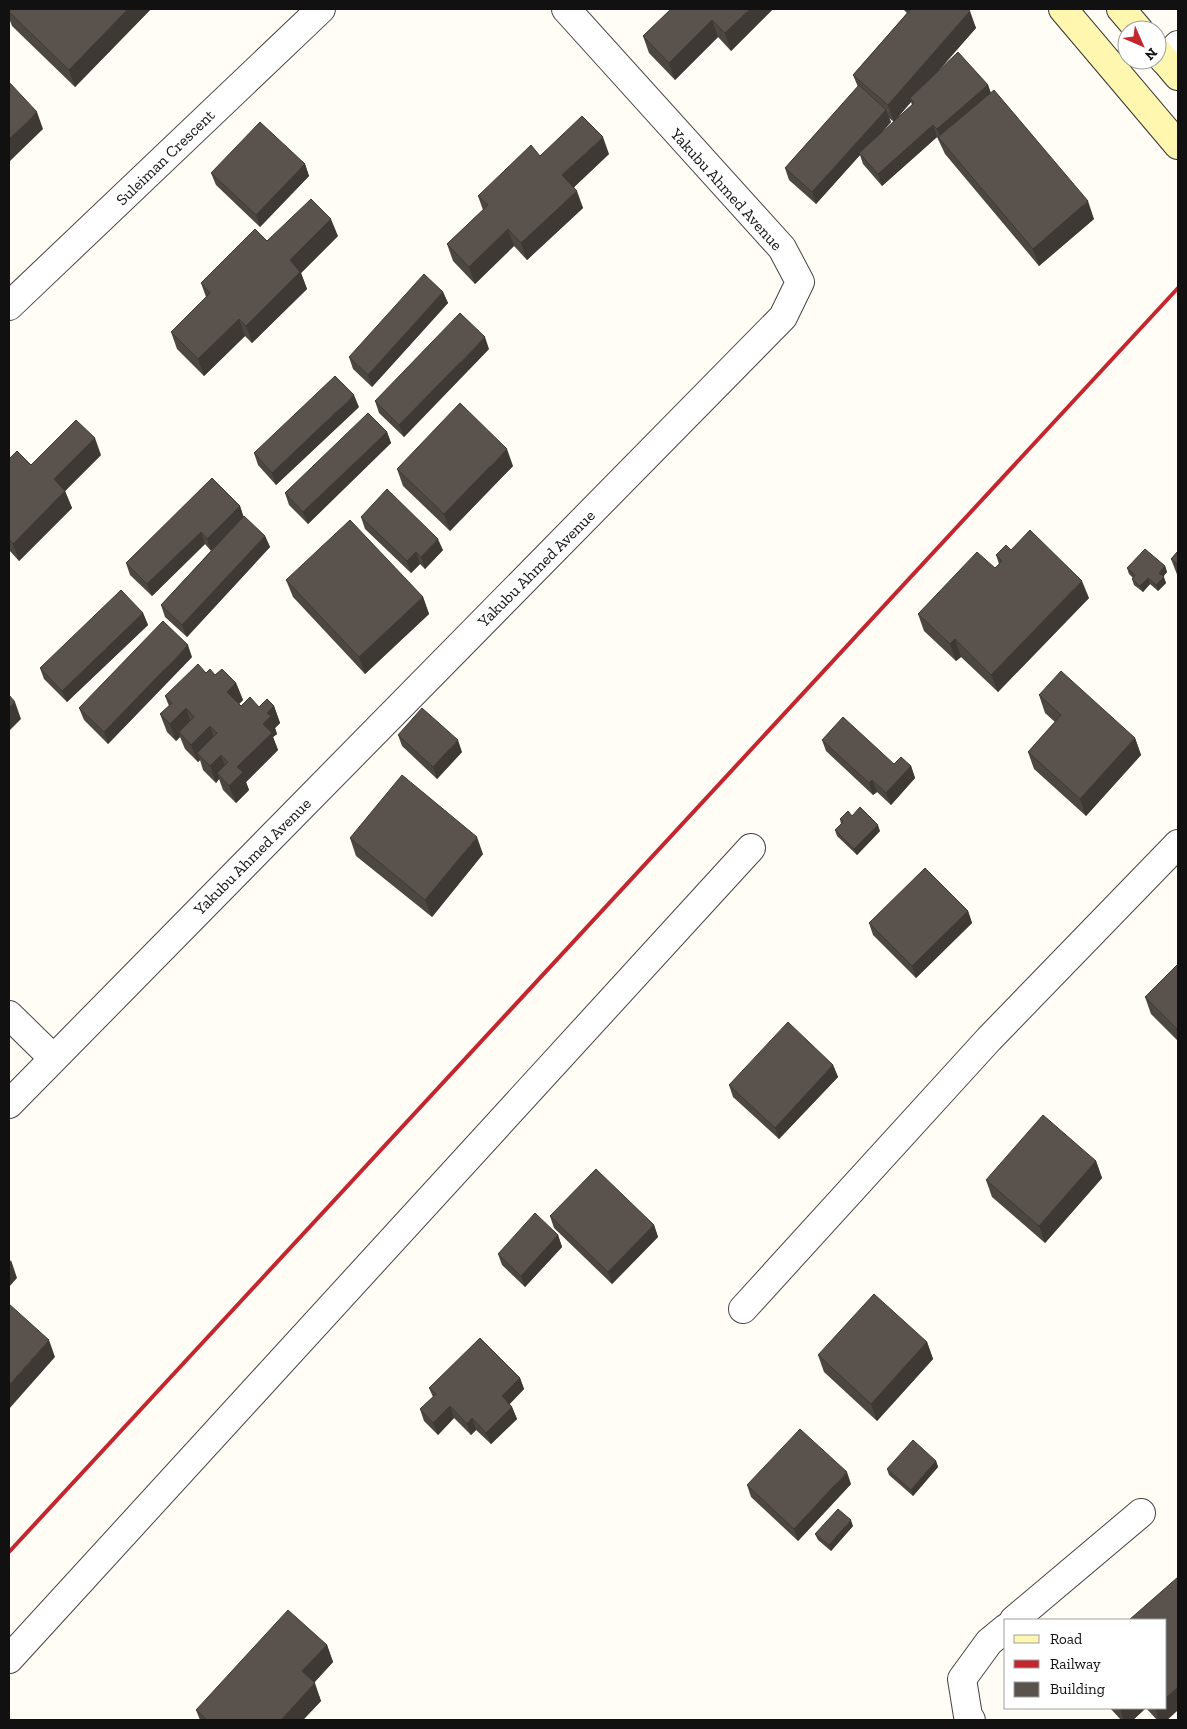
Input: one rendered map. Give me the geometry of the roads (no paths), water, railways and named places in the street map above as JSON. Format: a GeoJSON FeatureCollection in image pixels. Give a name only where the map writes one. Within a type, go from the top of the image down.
{"type":"FeatureCollection","features":[{"type":"Feature","properties":{"kind":"main road"},"geometry":{"type":"LineString","coordinates":[[1063,9],[1178,145]]}},
{"type":"Feature","properties":{"kind":"main road"},"geometry":{"type":"LineString","coordinates":[[1121,9],[1130,20]]}},
{"type":"Feature","properties":{"kind":"street","name":"Suleiman Crescent"},"geometry":{"type":"LineString","coordinates":[[9,306],[321,9]]}},
{"type":"Feature","properties":{"kind":"street","name":"Yakubu Ahmed Avenue"},"geometry":{"type":"LineString","coordinates":[[9,1104],[783,318],[800,282],[782,248],[566,9]]}},
{"type":"Feature","properties":{"kind":"street"},"geometry":{"type":"LineString","coordinates":[[743,1309],[989,1039],[1178,844]]}},
{"type":"Feature","properties":{"kind":"street"},"geometry":{"type":"LineString","coordinates":[[9,1659],[751,848]]}},
{"type":"Feature","properties":{"kind":"street"},"geometry":{"type":"LineString","coordinates":[[9,1016],[53,1058]]}},
{"type":"Feature","properties":{"kind":"street"},"geometry":{"type":"LineString","coordinates":[[1015,1619],[1141,1513]]}},
{"type":"Feature","properties":{"kind":"street"},"geometry":{"type":"LineString","coordinates":[[971,1720],[968,1716],[962,1679],[989,1642],[1004,1630]]}},
{"type":"Feature","properties":{"kind":"railway"},"geometry":{"type":"LineString","coordinates":[[9,1552],[1178,288]]}}]}
